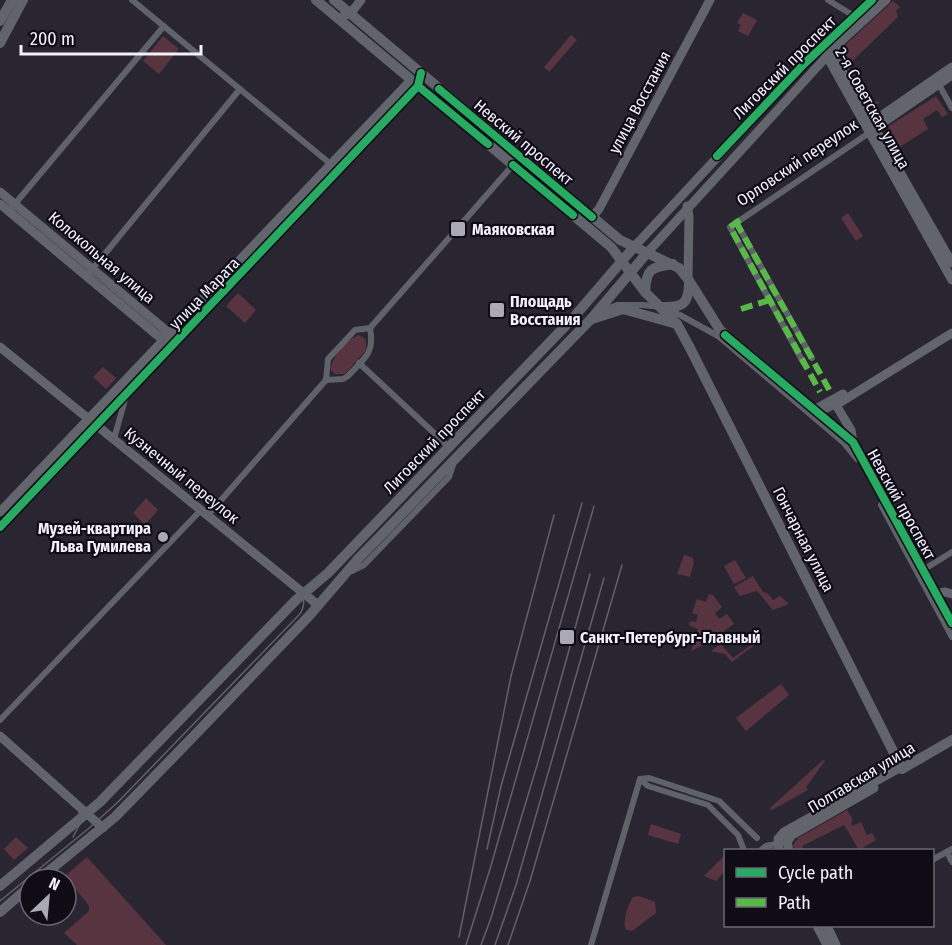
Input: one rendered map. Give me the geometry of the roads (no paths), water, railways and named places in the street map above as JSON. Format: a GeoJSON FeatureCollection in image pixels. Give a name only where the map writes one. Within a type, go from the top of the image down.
{"type":"FeatureCollection","features":[{"type":"Feature","properties":{"kind":"main road"},"geometry":{"type":"LineString","coordinates":[[0,21],[12,0]]}},
{"type":"Feature","properties":{"kind":"main road"},"geometry":{"type":"LineString","coordinates":[[0,43],[23,0]]}},
{"type":"Feature","properties":{"kind":"main road","name":"Невский проспект"},"geometry":{"type":"LineString","coordinates":[[317,0],[611,247],[645,292],[662,307]]}},
{"type":"Feature","properties":{"kind":"main road","name":"Невский проспект"},"geometry":{"type":"LineString","coordinates":[[334,0],[620,240],[673,264],[688,279],[720,330],[814,412],[853,442],[923,570],[933,596],[952,623]]}},
{"type":"Feature","properties":{"kind":"main road"},"geometry":{"type":"LineString","coordinates":[[630,274],[634,248]]}},
{"type":"Feature","properties":{"kind":"main road","name":"Лиговский проспект"},"geometry":{"type":"LineString","coordinates":[[54,867],[103,828],[309,616],[315,585],[573,318],[634,248]]}},
{"type":"Feature","properties":{"kind":"main road","name":"Лиговский проспект"},"geometry":{"type":"LineString","coordinates":[[0,886],[87,814],[314,599],[348,572],[365,551],[453,464],[595,315],[647,253]]}},
{"type":"Feature","properties":{"kind":"main road"},"geometry":{"type":"LineString","coordinates":[[645,292],[646,277],[649,272],[656,267],[673,264]]}},
{"type":"Feature","properties":{"kind":"main road"},"geometry":{"type":"LineString","coordinates":[[662,307],[677,307],[684,304],[689,294],[688,279]]}},
{"type":"Feature","properties":{"kind":"main road"},"geometry":{"type":"LineString","coordinates":[[662,307],[678,324]]}},
{"type":"Feature","properties":{"kind":"main road"},"geometry":{"type":"LineString","coordinates":[[595,315],[623,309],[678,324]]}},
{"type":"Feature","properties":{"kind":"main road","name":"Гончарная улица"},"geometry":{"type":"LineString","coordinates":[[678,324],[902,768]]}},
{"type":"Feature","properties":{"kind":"main road"},"geometry":{"type":"LineString","coordinates":[[518,376],[528,385]]}},
{"type":"Feature","properties":{"kind":"main road","name":"Полтавская улица"},"geometry":{"type":"LineString","coordinates":[[902,768],[952,740]]}},
{"type":"Feature","properties":{"kind":"main road"},"geometry":{"type":"LineString","coordinates":[[0,912],[18,896]]}},
{"type":"Feature","properties":{"kind":"street"},"geometry":{"type":"LineString","coordinates":[[132,0],[334,168]]}},
{"type":"Feature","properties":{"kind":"street"},"geometry":{"type":"LineString","coordinates":[[317,0],[340,14],[350,14],[361,0]]}},
{"type":"Feature","properties":{"kind":"street","name":"улица Восстания"},"geometry":{"type":"LineString","coordinates":[[592,217],[602,203],[710,0]]}},
{"type":"Feature","properties":{"kind":"street"},"geometry":{"type":"LineString","coordinates":[[828,0],[854,16]]}},
{"type":"Feature","properties":{"kind":"street","name":"Лиговский проспект"},"geometry":{"type":"LineString","coordinates":[[634,248],[704,169],[822,46],[872,0]]}},
{"type":"Feature","properties":{"kind":"street","name":"Лиговский проспект"},"geometry":{"type":"LineString","coordinates":[[647,253],[687,206],[829,54],[886,0]]}},
{"type":"Feature","properties":{"kind":"street"},"geometry":{"type":"LineString","coordinates":[[12,208],[164,26]]}},
{"type":"Feature","properties":{"kind":"street","name":"2-я Советская улица"},"geometry":{"type":"LineString","coordinates":[[822,46],[829,54],[952,263]]}},
{"type":"Feature","properties":{"kind":"street","name":"2-я Советская улица"},"geometry":{"type":"LineString","coordinates":[[829,54],[833,69],[872,128],[952,280]]}},
{"type":"Feature","properties":{"kind":"street","name":"Лиговский проспект"},"geometry":{"type":"LineString","coordinates":[[787,99],[801,90],[824,67],[833,69]]}},
{"type":"Feature","properties":{"kind":"street"},"geometry":{"type":"LineString","coordinates":[[872,128],[937,81],[952,67]]}},
{"type":"Feature","properties":{"kind":"street","name":"улица Марата"},"geometry":{"type":"LineString","coordinates":[[0,528],[126,395],[421,74]]}},
{"type":"Feature","properties":{"kind":"street"},"geometry":{"type":"LineString","coordinates":[[937,81],[952,75]]}},
{"type":"Feature","properties":{"kind":"street"},"geometry":{"type":"LineString","coordinates":[[937,81],[952,108]]}},
{"type":"Feature","properties":{"kind":"street"},"geometry":{"type":"LineString","coordinates":[[90,272],[240,89]]}},
{"type":"Feature","properties":{"kind":"street","name":"Орловский переулок"},"geometry":{"type":"LineString","coordinates":[[733,225],[872,128]]}},
{"type":"Feature","properties":{"kind":"street"},"geometry":{"type":"LineString","coordinates":[[0,720],[205,513],[326,380],[328,359],[350,334],[355,330],[369,330],[513,165]]}},
{"type":"Feature","properties":{"kind":"street","name":"улица Марата"},"geometry":{"type":"LineString","coordinates":[[0,512],[166,337],[334,168]]}},
{"type":"Feature","properties":{"kind":"street","name":"Колокольная улица"},"geometry":{"type":"LineString","coordinates":[[0,192],[12,208],[174,343]]}},
{"type":"Feature","properties":{"kind":"street","name":"Колокольная улица"},"geometry":{"type":"LineString","coordinates":[[0,204],[12,208]]}},
{"type":"Feature","properties":{"kind":"street"},"geometry":{"type":"LineString","coordinates":[[687,206],[689,216],[688,279]]}},
{"type":"Feature","properties":{"kind":"street"},"geometry":{"type":"LineString","coordinates":[[733,225],[812,358]]}},
{"type":"Feature","properties":{"kind":"street"},"geometry":{"type":"LineString","coordinates":[[733,225],[803,362]]}},
{"type":"Feature","properties":{"kind":"street"},"geometry":{"type":"LineString","coordinates":[[595,315],[623,304],[662,307]]}},
{"type":"Feature","properties":{"kind":"street","name":"Невский проспект"},"geometry":{"type":"LineString","coordinates":[[662,307],[718,336],[814,412],[854,454],[933,596],[952,636]]}},
{"type":"Feature","properties":{"kind":"street"},"geometry":{"type":"LineString","coordinates":[[814,412],[952,326]]}},
{"type":"Feature","properties":{"kind":"street"},"geometry":{"type":"LineString","coordinates":[[326,380],[343,379],[348,376],[372,346],[369,330]]}},
{"type":"Feature","properties":{"kind":"street"},"geometry":{"type":"LineString","coordinates":[[814,412],[836,405],[952,333]]}},
{"type":"Feature","properties":{"kind":"street","name":"Кузнечный переулок"},"geometry":{"type":"LineString","coordinates":[[1,349],[314,599]]}},
{"type":"Feature","properties":{"kind":"street"},"geometry":{"type":"LineString","coordinates":[[359,363],[449,447]]}},
{"type":"Feature","properties":{"kind":"street"},"geometry":{"type":"LineString","coordinates":[[327,372],[334,379]]}},
{"type":"Feature","properties":{"kind":"street","name":"улица Марата"},"geometry":{"type":"LineString","coordinates":[[114,439],[126,395]]}},
{"type":"Feature","properties":{"kind":"street","name":"Невский проспект"},"geometry":{"type":"LineString","coordinates":[[836,405],[851,430],[853,442]]}},
{"type":"Feature","properties":{"kind":"street"},"geometry":{"type":"LineString","coordinates":[[923,570],[952,552]]}},
{"type":"Feature","properties":{"kind":"street"},"geometry":{"type":"LineString","coordinates":[[933,596],[945,592],[952,594]]}},
{"type":"Feature","properties":{"kind":"street"},"geometry":{"type":"LineString","coordinates":[[0,736],[103,828]]}},
{"type":"Feature","properties":{"kind":"street","name":"Полтавская улица"},"geometry":{"type":"LineString","coordinates":[[783,847],[792,835],[892,778],[902,768]]}},
{"type":"Feature","properties":{"kind":"street"},"geometry":{"type":"LineString","coordinates":[[640,779],[649,778],[716,799],[758,839],[764,848],[783,847]]}},
{"type":"Feature","properties":{"kind":"street"},"geometry":{"type":"LineString","coordinates":[[640,779],[648,786],[708,805],[738,835],[744,849]]}},
{"type":"Feature","properties":{"kind":"street"},"geometry":{"type":"LineString","coordinates":[[591,945],[640,779]]}},
{"type":"Feature","properties":{"kind":"street"},"geometry":{"type":"LineString","coordinates":[[934,859],[950,850],[952,862]]}},
{"type":"Feature","properties":{"kind":"street"},"geometry":{"type":"LineString","coordinates":[[818,927],[827,945]]}},
{"type":"Feature","properties":{"kind":"street"},"geometry":{"type":"LineString","coordinates":[[827,927],[836,945]]}},
{"type":"Feature","properties":{"kind":"tram line"},"geometry":{"type":"LineString","coordinates":[[0,34],[18,0]]}},
{"type":"Feature","properties":{"kind":"tram line"},"geometry":{"type":"LineString","coordinates":[[0,195],[158,327],[163,333],[164,340],[160,353],[0,521]]}},
{"type":"Feature","properties":{"kind":"tram line"},"geometry":{"type":"LineString","coordinates":[[0,901],[118,802],[299,615],[304,605],[302,594],[297,588],[104,431],[91,427],[79,433]]}},
{"type":"Feature","properties":{"kind":"tram line"},"geometry":{"type":"LineString","coordinates":[[0,737],[78,807],[81,822],[73,837]]}},
{"type":"Feature","properties":{"kind":"railway"},"geometry":{"type":"LineString","coordinates":[[487,849],[501,786],[582,503]]}},
{"type":"Feature","properties":{"kind":"railway"},"geometry":{"type":"LineString","coordinates":[[466,945],[594,506]]}},
{"type":"Feature","properties":{"kind":"railway"},"geometry":{"type":"LineString","coordinates":[[459,937],[511,676],[554,515]]}},
{"type":"Feature","properties":{"kind":"railway"},"geometry":{"type":"LineString","coordinates":[[508,945],[530,881],[622,565]]}},
{"type":"Feature","properties":{"kind":"railway"},"geometry":{"type":"LineString","coordinates":[[481,945],[538,762],[590,574]]}},
{"type":"Feature","properties":{"kind":"railway"},"geometry":{"type":"LineString","coordinates":[[495,945],[516,885],[604,578]]}},
{"type":"Feature","properties":{"kind":"place","name":"Маяковская"},"geometry":{"type":"Point","coordinates":[458,229]}},
{"type":"Feature","properties":{"kind":"place","name":"Площадь Восстания"},"geometry":{"type":"Point","coordinates":[497,310]}},
{"type":"Feature","properties":{"kind":"place","name":"Музей-квартира Льва Гумилева"},"geometry":{"type":"Point","coordinates":[163,537]}},
{"type":"Feature","properties":{"kind":"place","name":"Санкт-Петербург-Главный"},"geometry":{"type":"Point","coordinates":[567,637]}}]}
